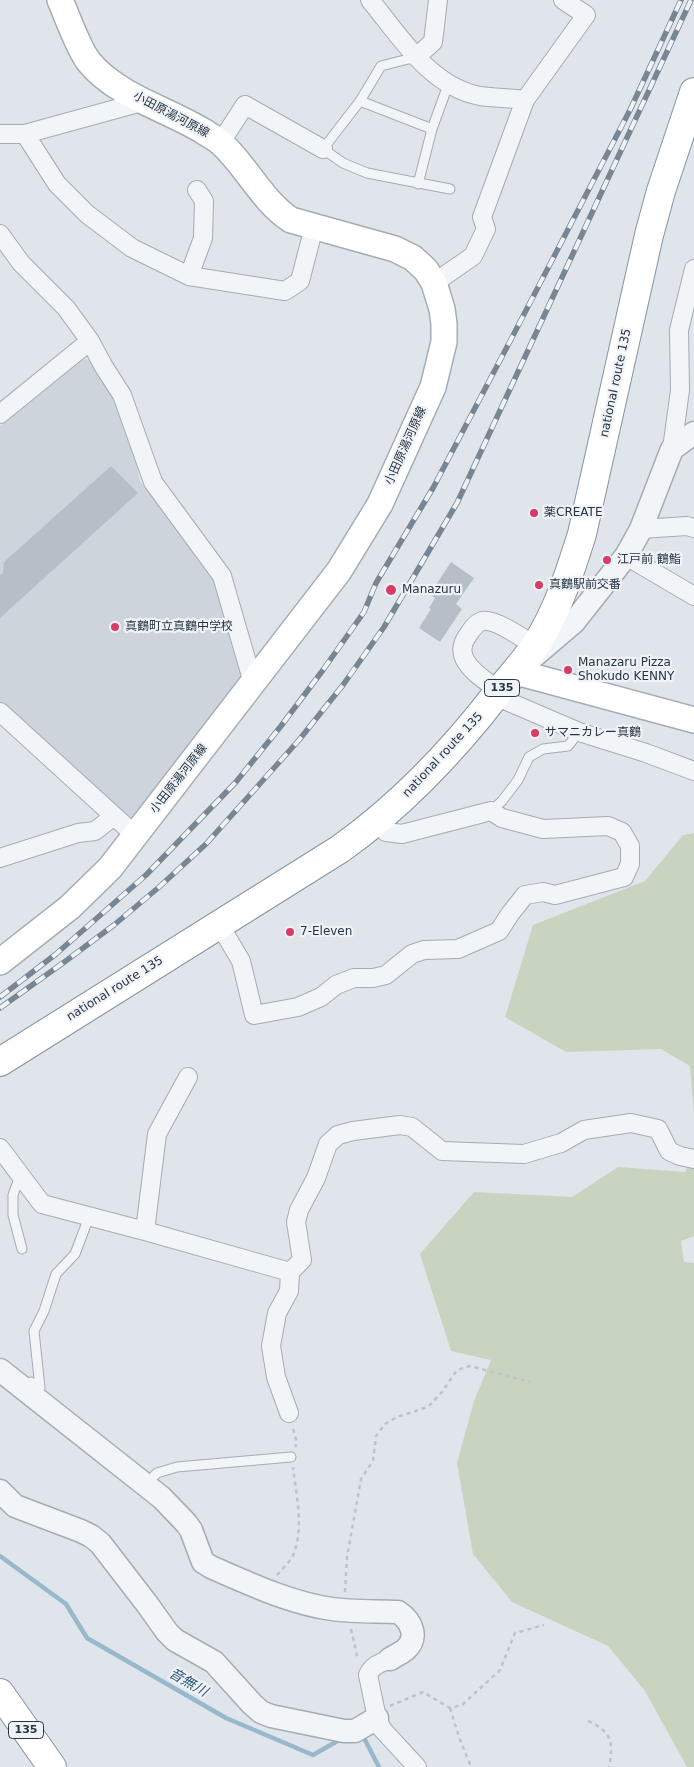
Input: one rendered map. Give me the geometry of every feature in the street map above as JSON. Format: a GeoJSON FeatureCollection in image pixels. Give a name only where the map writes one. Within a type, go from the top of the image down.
{"type":"FeatureCollection","features":[{"type":"Feature","properties":{"kind":"highway","name":"national route 135"},"geometry":{"type":"LineString","coordinates":[[0,1062],[340,849],[377,821],[416,786],[459,741],[535,646],[569,575],[582,534],[661,191],[694,92]]}},
{"type":"Feature","properties":{"kind":"highway","name":"135"},"geometry":{"type":"LineString","coordinates":[[0,1694],[52,1767]]}},
{"type":"Feature","properties":{"kind":"main road","name":"小田原湯河原線"},"geometry":{"type":"LineString","coordinates":[[0,962],[70,907],[110,868],[339,571],[380,504],[433,387],[444,342],[442,309],[434,283],[426,270],[413,258],[395,249],[291,220],[277,211],[235,157],[220,142],[106,79],[88,61],[60,0]]}},
{"type":"Feature","properties":{"kind":"main road"},"geometry":{"type":"LineString","coordinates":[[504,686],[694,720]]}},
{"type":"Feature","properties":{"kind":"street"},"geometry":{"type":"LineString","coordinates":[[370,0],[416,57],[448,85],[478,96],[525,100]]}},
{"type":"Feature","properties":{"kind":"street"},"geometry":{"type":"LineString","coordinates":[[416,57],[433,42],[438,0]]}},
{"type":"Feature","properties":{"kind":"street"},"geometry":{"type":"LineString","coordinates":[[434,283],[473,256],[486,229],[482,217],[525,100],[586,16],[563,0]]}},
{"type":"Feature","properties":{"kind":"street"},"geometry":{"type":"LineString","coordinates":[[0,134],[25,134],[145,102]]}},
{"type":"Feature","properties":{"kind":"street"},"geometry":{"type":"LineString","coordinates":[[220,142],[245,105],[323,149]]}},
{"type":"Feature","properties":{"kind":"street"},"geometry":{"type":"LineString","coordinates":[[25,134],[57,184],[87,214],[132,248],[189,276],[286,291],[300,281],[314,227]]}},
{"type":"Feature","properties":{"kind":"street"},"geometry":{"type":"LineString","coordinates":[[189,276],[203,238],[204,201],[196,190]]}},
{"type":"Feature","properties":{"kind":"street"},"geometry":{"type":"LineString","coordinates":[[0,234],[22,262],[66,308],[90,341],[122,395],[153,482],[222,576],[253,683]]}},
{"type":"Feature","properties":{"kind":"street"},"geometry":{"type":"LineString","coordinates":[[0,259],[22,262]]}},
{"type":"Feature","properties":{"kind":"street"},"geometry":{"type":"LineString","coordinates":[[504,686],[574,622],[626,556],[641,529],[672,449],[680,390],[679,330],[694,269]]}},
{"type":"Feature","properties":{"kind":"street"},"geometry":{"type":"LineString","coordinates":[[0,414],[90,341]]}},
{"type":"Feature","properties":{"kind":"street"},"geometry":{"type":"LineString","coordinates":[[672,449],[694,433]]}},
{"type":"Feature","properties":{"kind":"street"},"geometry":{"type":"LineString","coordinates":[[641,529],[687,526],[694,528]]}},
{"type":"Feature","properties":{"kind":"street"},"geometry":{"type":"LineString","coordinates":[[626,556],[694,596]]}},
{"type":"Feature","properties":{"kind":"street"},"geometry":{"type":"LineString","coordinates":[[535,646],[492,622],[484,621],[473,626],[464,642],[462,654],[468,664],[579,732],[646,753],[694,771]]}},
{"type":"Feature","properties":{"kind":"street"},"geometry":{"type":"LineString","coordinates":[[0,712],[136,836]]}},
{"type":"Feature","properties":{"kind":"street"},"geometry":{"type":"LineString","coordinates":[[219,924],[241,961],[254,1015],[298,1008],[321,996],[336,985],[354,978],[373,978],[386,975],[412,954],[424,950],[458,949],[500,931],[525,895],[543,892],[555,894],[624,877],[630,864],[630,846],[622,832],[608,826],[543,829],[502,818],[491,811],[402,834],[386,832],[377,821]]}},
{"type":"Feature","properties":{"kind":"street"},"geometry":{"type":"LineString","coordinates":[[0,858],[78,833],[95,831],[114,816]]}},
{"type":"Feature","properties":{"kind":"street"},"geometry":{"type":"LineString","coordinates":[[145,1231],[157,1134],[188,1077]]}},
{"type":"Feature","properties":{"kind":"street"},"geometry":{"type":"LineString","coordinates":[[289,1413],[276,1376],[271,1346],[277,1313],[289,1291],[290,1272],[302,1260],[296,1222],[299,1210],[316,1178],[328,1144],[338,1136],[353,1131],[400,1125],[412,1127],[442,1151],[524,1154],[561,1143],[584,1130],[631,1123],[658,1128],[669,1151],[694,1159]]}},
{"type":"Feature","properties":{"kind":"street"},"geometry":{"type":"LineString","coordinates":[[0,1148],[42,1204],[290,1272]]}},
{"type":"Feature","properties":{"kind":"street"},"geometry":{"type":"LineString","coordinates":[[6,1375],[146,1484],[186,1523],[191,1530],[204,1562],[211,1567],[300,1602],[332,1609],[398,1612],[407,1618],[412,1625],[413,1635],[410,1643],[405,1650],[376,1665],[370,1670],[368,1675],[377,1718],[382,1729],[417,1767]]}},
{"type":"Feature","properties":{"kind":"street"},"geometry":{"type":"LineString","coordinates":[[0,1491],[15,1506],[81,1531],[100,1543],[174,1640],[214,1662],[261,1712],[271,1716],[344,1731],[355,1731],[377,1718]]}},
{"type":"Feature","properties":{"kind":"lane"},"geometry":{"type":"LineString","coordinates":[[416,57],[382,66],[360,101],[323,149],[342,162],[367,173],[450,190]]}},
{"type":"Feature","properties":{"kind":"lane"},"geometry":{"type":"LineString","coordinates":[[418,184],[432,129],[448,85]]}},
{"type":"Feature","properties":{"kind":"lane"},"geometry":{"type":"LineString","coordinates":[[360,101],[432,129]]}},
{"type":"Feature","properties":{"kind":"lane"},"geometry":{"type":"LineString","coordinates":[[491,811],[502,801],[518,780],[529,757],[542,749],[568,746],[579,732]]}},
{"type":"Feature","properties":{"kind":"lane"},"geometry":{"type":"LineString","coordinates":[[21,1175],[14,1195],[13,1215],[22,1249]]}},
{"type":"Feature","properties":{"kind":"lane"},"geometry":{"type":"LineString","coordinates":[[6,1375],[19,1376],[40,1388],[34,1331],[44,1311],[56,1274],[75,1254],[89,1217]]}},
{"type":"Feature","properties":{"kind":"lane"},"geometry":{"type":"LineString","coordinates":[[146,1484],[157,1473],[177,1467],[292,1457]]}},
{"type":"Feature","properties":{"kind":"path"},"geometry":{"type":"LineString","coordinates":[[345,1582],[347,1556],[361,1479],[373,1462],[376,1436],[384,1424],[397,1417],[428,1407],[442,1392],[457,1370],[463,1368],[470,1366],[530,1382]]}},
{"type":"Feature","properties":{"kind":"path"},"geometry":{"type":"LineString","coordinates":[[266,1590],[293,1554],[298,1536],[298,1496],[292,1457],[297,1443],[289,1413]]}},
{"type":"Feature","properties":{"kind":"path"},"geometry":{"type":"LineString","coordinates":[[377,1718],[382,1708],[423,1692],[450,1708],[462,1706],[500,1670],[516,1633],[544,1625]]}},
{"type":"Feature","properties":{"kind":"path"},"geometry":{"type":"LineString","coordinates":[[450,1708],[471,1767]]}},
{"type":"Feature","properties":{"kind":"path"},"geometry":{"type":"LineString","coordinates":[[588,1721],[600,1726],[608,1733],[611,1747],[609,1767]]}},
{"type":"Feature","properties":{"kind":"shaded area","name":"真鶴町立真鶴中学校"},"geometry":{"type":"Polygon","coordinates":[[[79,359],[94,360],[127,420],[140,481],[217,576],[245,679],[133,821],[0,707],[0,426],[79,359]]]}},
{"type":"Feature","properties":{"kind":"green space"},"geometry":{"type":"Polygon","coordinates":[[[694,833],[694,1114],[690,1066],[661,1049],[566,1052],[505,1017],[533,925],[645,881],[683,835],[694,833]]]}},
{"type":"Feature","properties":{"kind":"green space"},"geometry":{"type":"Polygon","coordinates":[[[694,1148],[694,1236],[681,1241],[684,1262],[694,1263],[694,1767],[687,1767],[645,1691],[608,1646],[512,1602],[473,1554],[457,1463],[474,1401],[491,1360],[451,1351],[420,1254],[474,1192],[572,1197],[618,1167],[685,1172],[694,1148]]]}},
{"type":"Feature","properties":{"kind":"building"},"geometry":{"type":"Polygon","coordinates":[[[111,466],[138,493],[0,618],[0,575],[3,573],[4,562],[111,466]]]}},
{"type":"Feature","properties":{"kind":"building"},"geometry":{"type":"Polygon","coordinates":[[[451,562],[474,578],[456,604],[462,609],[440,642],[419,628],[431,609],[429,608],[435,598],[430,594],[451,562]]]}},
{"type":"Feature","properties":{"kind":"waterway","name":"音無川"},"geometry":{"type":"LineString","coordinates":[[0,1556],[66,1604],[87,1638],[226,1718],[313,1755],[341,1739]]}},
{"type":"Feature","properties":{"kind":"waterway","name":"音無川"},"geometry":{"type":"LineString","coordinates":[[360,1738],[364,1738],[379,1767]]}},
{"type":"Feature","properties":{"kind":"railway"},"geometry":{"type":"LineString","coordinates":[[0,997],[56,954],[146,875],[236,782],[281,726],[364,612],[376,583],[433,488],[630,110],[681,0]]}},
{"type":"Feature","properties":{"kind":"railway"},"geometry":{"type":"LineString","coordinates":[[0,1008],[114,925],[206,844],[299,740],[343,685],[384,627],[457,503],[691,0]]}},
{"type":"Feature","properties":{"kind":"place","name":"薬CREATE"},"geometry":{"type":"Point","coordinates":[534,513]}},
{"type":"Feature","properties":{"kind":"place","name":"江戸前 鶴鮨"},"geometry":{"type":"Point","coordinates":[607,560]}},
{"type":"Feature","properties":{"kind":"place","name":"真鶴駅前交番"},"geometry":{"type":"Point","coordinates":[539,585]}},
{"type":"Feature","properties":{"kind":"place","name":"Manazuru"},"geometry":{"type":"Point","coordinates":[391,590]}},
{"type":"Feature","properties":{"kind":"place","name":"真鶴町立真鶴中学校"},"geometry":{"type":"Point","coordinates":[115,627]}},
{"type":"Feature","properties":{"kind":"place","name":"Manazaru Pizza Shokudo KENNY"},"geometry":{"type":"Point","coordinates":[568,670]}},
{"type":"Feature","properties":{"kind":"place","name":"サマニカレー真鶴"},"geometry":{"type":"Point","coordinates":[535,733]}},
{"type":"Feature","properties":{"kind":"place","name":"7-Eleven"},"geometry":{"type":"Point","coordinates":[290,932]}}]}
